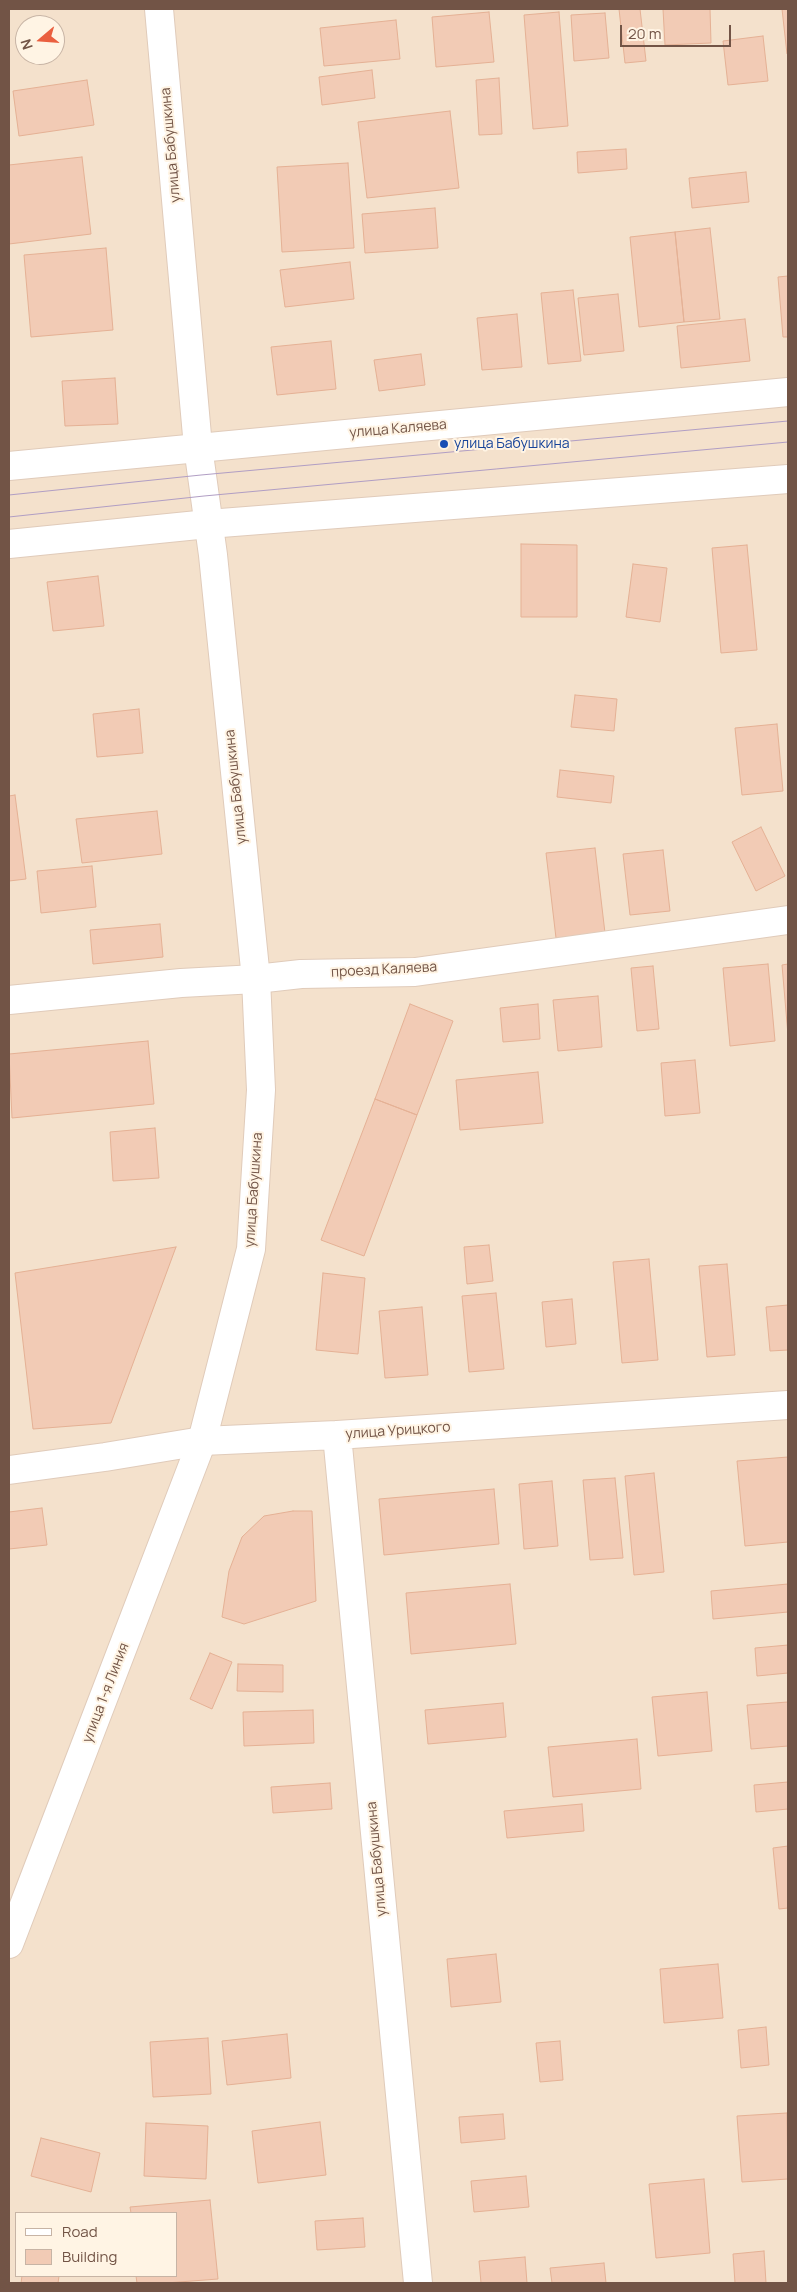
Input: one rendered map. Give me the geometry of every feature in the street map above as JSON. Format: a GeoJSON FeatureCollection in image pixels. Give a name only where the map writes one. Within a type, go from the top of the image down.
{"type":"FeatureCollection","features":[{"type":"Feature","properties":{"kind":"street","name":"улица Бабушкина"},"geometry":{"type":"LineString","coordinates":[[159,9],[198,447],[213,555],[256,979],[261,1090],[251,1249],[202,1441]]}},
{"type":"Feature","properties":{"kind":"street","name":"улица Каляева"},"geometry":{"type":"LineString","coordinates":[[9,466],[788,392]]}},
{"type":"Feature","properties":{"kind":"street"},"geometry":{"type":"LineString","coordinates":[[9,544],[208,524],[788,479]]}},
{"type":"Feature","properties":{"kind":"street","name":"проезд Каляева"},"geometry":{"type":"LineString","coordinates":[[9,1000],[181,983],[256,979],[301,974],[415,972],[788,920]]}},
{"type":"Feature","properties":{"kind":"street","name":"улица Урицкого"},"geometry":{"type":"LineString","coordinates":[[9,1470],[105,1458],[202,1441],[337,1435],[788,1404]]}},
{"type":"Feature","properties":{"kind":"street","name":"улица Бабушкина"},"geometry":{"type":"LineString","coordinates":[[337,1435],[418,2283]]}},
{"type":"Feature","properties":{"kind":"street","name":"улица 1-я Линия"},"geometry":{"type":"LineString","coordinates":[[9,1944],[202,1441]]}},
{"type":"Feature","properties":{"kind":"shaded area"},"geometry":{"type":"Polygon","coordinates":[[[9,9],[788,9],[788,2283],[9,2283],[9,9]]]}},
{"type":"Feature","properties":{"kind":"building"},"geometry":{"type":"Polygon","coordinates":[[[619,9],[640,9],[646,61],[625,63],[619,9]]]}},
{"type":"Feature","properties":{"kind":"building"},"geometry":{"type":"Polygon","coordinates":[[[663,9],[710,9],[711,43],[665,45],[663,9]]]}},
{"type":"Feature","properties":{"kind":"building"},"geometry":{"type":"Polygon","coordinates":[[[782,9],[788,9],[788,54],[787,54],[782,9]]]}},
{"type":"Feature","properties":{"kind":"building"},"geometry":{"type":"Polygon","coordinates":[[[489,12],[494,62],[436,67],[432,17],[489,12]]]}},
{"type":"Feature","properties":{"kind":"building"},"geometry":{"type":"Polygon","coordinates":[[[559,12],[568,126],[533,129],[524,15],[559,12]]]}},
{"type":"Feature","properties":{"kind":"building"},"geometry":{"type":"Polygon","coordinates":[[[605,13],[609,58],[574,61],[571,15],[605,13]]]}},
{"type":"Feature","properties":{"kind":"building"},"geometry":{"type":"Polygon","coordinates":[[[396,20],[400,59],[324,66],[320,28],[396,20]]]}},
{"type":"Feature","properties":{"kind":"building"},"geometry":{"type":"Polygon","coordinates":[[[763,36],[768,81],[728,85],[723,41],[763,36]]]}},
{"type":"Feature","properties":{"kind":"building"},"geometry":{"type":"Polygon","coordinates":[[[372,70],[375,98],[322,105],[319,77],[372,70]]]}},
{"type":"Feature","properties":{"kind":"building"},"geometry":{"type":"Polygon","coordinates":[[[499,78],[502,134],[479,135],[476,80],[499,78]]]}},
{"type":"Feature","properties":{"kind":"building"},"geometry":{"type":"Polygon","coordinates":[[[87,80],[94,125],[19,136],[13,91],[87,80]]]}},
{"type":"Feature","properties":{"kind":"building"},"geometry":{"type":"Polygon","coordinates":[[[450,111],[459,188],[367,198],[358,122],[450,111]]]}},
{"type":"Feature","properties":{"kind":"building"},"geometry":{"type":"Polygon","coordinates":[[[626,149],[627,169],[578,173],[577,152],[626,149]]]}},
{"type":"Feature","properties":{"kind":"building"},"geometry":{"type":"Polygon","coordinates":[[[82,157],[91,234],[9,244],[9,165],[82,157]]]}},
{"type":"Feature","properties":{"kind":"building"},"geometry":{"type":"Polygon","coordinates":[[[348,163],[354,248],[282,252],[277,167],[348,163]]]}},
{"type":"Feature","properties":{"kind":"building"},"geometry":{"type":"Polygon","coordinates":[[[746,172],[749,202],[692,208],[689,178],[746,172]]]}},
{"type":"Feature","properties":{"kind":"building"},"geometry":{"type":"Polygon","coordinates":[[[435,208],[438,248],[365,253],[362,214],[435,208]]]}},
{"type":"Feature","properties":{"kind":"building"},"geometry":{"type":"Polygon","coordinates":[[[710,228],[720,319],[684,322],[675,232],[710,228]]]}},
{"type":"Feature","properties":{"kind":"building"},"geometry":{"type":"Polygon","coordinates":[[[675,232],[684,322],[639,327],[630,237],[675,232]]]}},
{"type":"Feature","properties":{"kind":"building"},"geometry":{"type":"Polygon","coordinates":[[[106,248],[113,330],[31,337],[24,255],[106,248]]]}},
{"type":"Feature","properties":{"kind":"building"},"geometry":{"type":"Polygon","coordinates":[[[350,262],[354,299],[285,307],[280,270],[350,262]]]}},
{"type":"Feature","properties":{"kind":"building"},"geometry":{"type":"Polygon","coordinates":[[[788,276],[788,337],[783,337],[778,277],[788,276]]]}},
{"type":"Feature","properties":{"kind":"building"},"geometry":{"type":"Polygon","coordinates":[[[573,290],[581,361],[548,364],[541,293],[573,290]]]}},
{"type":"Feature","properties":{"kind":"building"},"geometry":{"type":"Polygon","coordinates":[[[618,294],[624,351],[584,355],[578,298],[618,294]]]}},
{"type":"Feature","properties":{"kind":"building"},"geometry":{"type":"Polygon","coordinates":[[[517,314],[522,367],[482,370],[477,318],[517,314]]]}},
{"type":"Feature","properties":{"kind":"building"},"geometry":{"type":"Polygon","coordinates":[[[745,319],[750,361],[681,368],[677,326],[745,319]]]}},
{"type":"Feature","properties":{"kind":"building"},"geometry":{"type":"Polygon","coordinates":[[[331,341],[336,389],[277,395],[271,347],[331,341]]]}},
{"type":"Feature","properties":{"kind":"building"},"geometry":{"type":"Polygon","coordinates":[[[421,354],[425,385],[379,391],[374,360],[421,354]]]}},
{"type":"Feature","properties":{"kind":"building"},"geometry":{"type":"Polygon","coordinates":[[[115,378],[118,424],[65,426],[62,381],[115,378]]]}},
{"type":"Feature","properties":{"kind":"building"},"geometry":{"type":"Polygon","coordinates":[[[521,544],[577,545],[577,617],[521,617],[521,544]]]}},
{"type":"Feature","properties":{"kind":"building"},"geometry":{"type":"Polygon","coordinates":[[[747,545],[757,650],[721,653],[712,548],[747,545]]]}},
{"type":"Feature","properties":{"kind":"building"},"geometry":{"type":"Polygon","coordinates":[[[633,564],[667,568],[660,622],[626,617],[633,564]]]}},
{"type":"Feature","properties":{"kind":"building"},"geometry":{"type":"Polygon","coordinates":[[[98,576],[104,626],[53,631],[47,582],[98,576]]]}},
{"type":"Feature","properties":{"kind":"building"},"geometry":{"type":"Polygon","coordinates":[[[575,695],[617,699],[614,731],[571,727],[575,695]]]}},
{"type":"Feature","properties":{"kind":"building"},"geometry":{"type":"Polygon","coordinates":[[[139,709],[143,753],[97,757],[93,714],[139,709]]]}},
{"type":"Feature","properties":{"kind":"building"},"geometry":{"type":"Polygon","coordinates":[[[777,724],[783,791],[742,795],[735,728],[777,724]]]}},
{"type":"Feature","properties":{"kind":"building"},"geometry":{"type":"Polygon","coordinates":[[[560,770],[614,776],[611,803],[557,797],[560,770]]]}},
{"type":"Feature","properties":{"kind":"building"},"geometry":{"type":"Polygon","coordinates":[[[15,795],[26,879],[9,881],[9,796],[15,795]]]}},
{"type":"Feature","properties":{"kind":"building"},"geometry":{"type":"Polygon","coordinates":[[[157,811],[162,854],[82,863],[76,819],[157,811]]]}},
{"type":"Feature","properties":{"kind":"building"},"geometry":{"type":"Polygon","coordinates":[[[761,827],[785,876],[756,891],[732,842],[761,827]]]}},
{"type":"Feature","properties":{"kind":"building"},"geometry":{"type":"Polygon","coordinates":[[[595,848],[605,933],[556,938],[546,853],[595,848]]]}},
{"type":"Feature","properties":{"kind":"building"},"geometry":{"type":"Polygon","coordinates":[[[663,850],[670,911],[630,915],[623,854],[663,850]]]}},
{"type":"Feature","properties":{"kind":"building"},"geometry":{"type":"Polygon","coordinates":[[[92,866],[96,907],[41,913],[37,871],[92,866]]]}},
{"type":"Feature","properties":{"kind":"building"},"geometry":{"type":"Polygon","coordinates":[[[160,924],[163,957],[93,964],[90,930],[160,924]]]}},
{"type":"Feature","properties":{"kind":"building"},"geometry":{"type":"Polygon","coordinates":[[[768,964],[775,1041],[730,1046],[723,968],[768,964]]]}},
{"type":"Feature","properties":{"kind":"building"},"geometry":{"type":"Polygon","coordinates":[[[788,964],[788,1035],[782,965],[788,964]]]}},
{"type":"Feature","properties":{"kind":"building"},"geometry":{"type":"Polygon","coordinates":[[[653,966],[659,1029],[637,1031],[631,968],[653,966]]]}},
{"type":"Feature","properties":{"kind":"building"},"geometry":{"type":"Polygon","coordinates":[[[598,996],[602,1047],[558,1051],[553,1000],[598,996]]]}},
{"type":"Feature","properties":{"kind":"building"},"geometry":{"type":"Polygon","coordinates":[[[410,1004],[453,1021],[417,1115],[375,1099],[410,1004]]]}},
{"type":"Feature","properties":{"kind":"building"},"geometry":{"type":"Polygon","coordinates":[[[538,1004],[540,1039],[503,1042],[500,1008],[538,1004]]]}},
{"type":"Feature","properties":{"kind":"building"},"geometry":{"type":"Polygon","coordinates":[[[148,1041],[154,1104],[12,1118],[9,1054],[148,1041]]]}},
{"type":"Feature","properties":{"kind":"building"},"geometry":{"type":"Polygon","coordinates":[[[695,1060],[700,1113],[665,1116],[661,1063],[695,1060]]]}},
{"type":"Feature","properties":{"kind":"building"},"geometry":{"type":"Polygon","coordinates":[[[538,1072],[543,1123],[460,1130],[456,1080],[538,1072]]]}},
{"type":"Feature","properties":{"kind":"building"},"geometry":{"type":"Polygon","coordinates":[[[375,1099],[417,1115],[364,1256],[321,1240],[375,1099]]]}},
{"type":"Feature","properties":{"kind":"building"},"geometry":{"type":"Polygon","coordinates":[[[155,1128],[159,1178],[113,1181],[110,1132],[155,1128]]]}},
{"type":"Feature","properties":{"kind":"building"},"geometry":{"type":"Polygon","coordinates":[[[489,1245],[493,1281],[467,1284],[464,1247],[489,1245]]]}},
{"type":"Feature","properties":{"kind":"building"},"geometry":{"type":"Polygon","coordinates":[[[176,1247],[111,1423],[33,1429],[15,1273],[176,1247]]]}},
{"type":"Feature","properties":{"kind":"building"},"geometry":{"type":"Polygon","coordinates":[[[649,1259],[658,1360],[622,1363],[613,1262],[649,1259]]]}},
{"type":"Feature","properties":{"kind":"building"},"geometry":{"type":"Polygon","coordinates":[[[727,1264],[735,1355],[707,1357],[699,1266],[727,1264]]]}},
{"type":"Feature","properties":{"kind":"building"},"geometry":{"type":"Polygon","coordinates":[[[323,1273],[365,1278],[358,1354],[316,1350],[323,1273]]]}},
{"type":"Feature","properties":{"kind":"building"},"geometry":{"type":"Polygon","coordinates":[[[496,1293],[504,1369],[469,1372],[462,1296],[496,1293]]]}},
{"type":"Feature","properties":{"kind":"building"},"geometry":{"type":"Polygon","coordinates":[[[572,1299],[576,1344],[546,1347],[542,1302],[572,1299]]]}},
{"type":"Feature","properties":{"kind":"building"},"geometry":{"type":"Polygon","coordinates":[[[788,1305],[788,1350],[770,1351],[766,1307],[788,1305]]]}},
{"type":"Feature","properties":{"kind":"building"},"geometry":{"type":"Polygon","coordinates":[[[422,1307],[428,1375],[385,1378],[379,1311],[422,1307]]]}},
{"type":"Feature","properties":{"kind":"building"},"geometry":{"type":"Polygon","coordinates":[[[788,1457],[788,1542],[745,1546],[737,1461],[788,1457]]]}},
{"type":"Feature","properties":{"kind":"building"},"geometry":{"type":"Polygon","coordinates":[[[654,1473],[664,1572],[634,1575],[625,1476],[654,1473]]]}},
{"type":"Feature","properties":{"kind":"building"},"geometry":{"type":"Polygon","coordinates":[[[615,1478],[623,1558],[590,1560],[583,1480],[615,1478]]]}},
{"type":"Feature","properties":{"kind":"building"},"geometry":{"type":"Polygon","coordinates":[[[552,1481],[558,1546],[524,1549],[519,1484],[552,1481]]]}},
{"type":"Feature","properties":{"kind":"building"},"geometry":{"type":"Polygon","coordinates":[[[494,1489],[499,1544],[384,1555],[379,1499],[494,1489]]]}},
{"type":"Feature","properties":{"kind":"building"},"geometry":{"type":"Polygon","coordinates":[[[42,1508],[47,1545],[9,1549],[9,1512],[42,1508]]]}},
{"type":"Feature","properties":{"kind":"building"},"geometry":{"type":"Polygon","coordinates":[[[293,1511],[312,1511],[316,1601],[244,1624],[222,1617],[229,1571],[242,1537],[264,1516],[293,1511]]]}},
{"type":"Feature","properties":{"kind":"building"},"geometry":{"type":"Polygon","coordinates":[[[510,1584],[516,1644],[411,1654],[406,1593],[510,1584]]]}},
{"type":"Feature","properties":{"kind":"building"},"geometry":{"type":"Polygon","coordinates":[[[788,1584],[788,1612],[713,1619],[711,1591],[788,1584]]]}},
{"type":"Feature","properties":{"kind":"building"},"geometry":{"type":"Polygon","coordinates":[[[788,1645],[788,1673],[757,1676],[755,1648],[788,1645]]]}},
{"type":"Feature","properties":{"kind":"building"},"geometry":{"type":"Polygon","coordinates":[[[210,1653],[232,1662],[212,1709],[190,1699],[210,1653]]]}},
{"type":"Feature","properties":{"kind":"building"},"geometry":{"type":"Polygon","coordinates":[[[238,1664],[283,1665],[283,1692],[237,1691],[238,1664]]]}},
{"type":"Feature","properties":{"kind":"building"},"geometry":{"type":"Polygon","coordinates":[[[707,1692],[712,1751],[658,1756],[652,1697],[707,1692]]]}},
{"type":"Feature","properties":{"kind":"building"},"geometry":{"type":"Polygon","coordinates":[[[788,1702],[788,1746],[751,1749],[747,1705],[788,1702]]]}},
{"type":"Feature","properties":{"kind":"building"},"geometry":{"type":"Polygon","coordinates":[[[503,1703],[506,1737],[428,1744],[425,1710],[503,1703]]]}},
{"type":"Feature","properties":{"kind":"building"},"geometry":{"type":"Polygon","coordinates":[[[313,1710],[314,1743],[244,1746],[243,1712],[313,1710]]]}},
{"type":"Feature","properties":{"kind":"building"},"geometry":{"type":"Polygon","coordinates":[[[637,1739],[641,1789],[553,1797],[548,1747],[637,1739]]]}},
{"type":"Feature","properties":{"kind":"building"},"geometry":{"type":"Polygon","coordinates":[[[788,1782],[788,1809],[756,1812],[754,1785],[788,1782]]]}},
{"type":"Feature","properties":{"kind":"building"},"geometry":{"type":"Polygon","coordinates":[[[330,1783],[332,1809],[273,1813],[271,1787],[330,1783]]]}},
{"type":"Feature","properties":{"kind":"building"},"geometry":{"type":"Polygon","coordinates":[[[582,1804],[584,1831],[507,1838],[504,1811],[582,1804]]]}},
{"type":"Feature","properties":{"kind":"building"},"geometry":{"type":"Polygon","coordinates":[[[788,1846],[788,1908],[779,1909],[773,1848],[788,1846]]]}},
{"type":"Feature","properties":{"kind":"building"},"geometry":{"type":"Polygon","coordinates":[[[496,1954],[501,2002],[451,2007],[447,1959],[496,1954]]]}},
{"type":"Feature","properties":{"kind":"building"},"geometry":{"type":"Polygon","coordinates":[[[718,1964],[723,2018],[664,2023],[660,1969],[718,1964]]]}},
{"type":"Feature","properties":{"kind":"building"},"geometry":{"type":"Polygon","coordinates":[[[766,2027],[769,2065],[741,2068],[738,2030],[766,2027]]]}},
{"type":"Feature","properties":{"kind":"building"},"geometry":{"type":"Polygon","coordinates":[[[287,2034],[291,2078],[227,2085],[222,2041],[287,2034]]]}},
{"type":"Feature","properties":{"kind":"building"},"geometry":{"type":"Polygon","coordinates":[[[208,2038],[211,2094],[153,2097],[150,2042],[208,2038]]]}},
{"type":"Feature","properties":{"kind":"building"},"geometry":{"type":"Polygon","coordinates":[[[560,2041],[563,2080],[540,2082],[536,2043],[560,2041]]]}},
{"type":"Feature","properties":{"kind":"building"},"geometry":{"type":"Polygon","coordinates":[[[787,2113],[788,2179],[742,2182],[737,2116],[787,2113]]]}},
{"type":"Feature","properties":{"kind":"building"},"geometry":{"type":"Polygon","coordinates":[[[503,2114],[505,2139],[461,2143],[459,2117],[503,2114]]]}},
{"type":"Feature","properties":{"kind":"building"},"geometry":{"type":"Polygon","coordinates":[[[320,2122],[326,2175],[258,2183],[252,2131],[320,2122]]]}},
{"type":"Feature","properties":{"kind":"building"},"geometry":{"type":"Polygon","coordinates":[[[146,2123],[208,2126],[206,2179],[144,2176],[146,2123]]]}},
{"type":"Feature","properties":{"kind":"building"},"geometry":{"type":"Polygon","coordinates":[[[41,2138],[100,2153],[91,2192],[31,2176],[41,2138]]]}},
{"type":"Feature","properties":{"kind":"building"},"geometry":{"type":"Polygon","coordinates":[[[526,2176],[529,2207],[474,2212],[471,2181],[526,2176]]]}},
{"type":"Feature","properties":{"kind":"building"},"geometry":{"type":"Polygon","coordinates":[[[704,2179],[710,2253],[656,2258],[649,2184],[704,2179]]]}},
{"type":"Feature","properties":{"kind":"building"},"geometry":{"type":"Polygon","coordinates":[[[210,2200],[218,2279],[137,2283],[136,2277],[178,2277],[178,2212],[131,2212],[130,2207],[210,2200]]]}},
{"type":"Feature","properties":{"kind":"building"},"geometry":{"type":"Polygon","coordinates":[[[363,2218],[365,2247],[317,2250],[315,2221],[363,2218]]]}},
{"type":"Feature","properties":{"kind":"building"},"geometry":{"type":"Polygon","coordinates":[[[764,2251],[766,2283],[735,2283],[733,2254],[764,2251]]]}},
{"type":"Feature","properties":{"kind":"building"},"geometry":{"type":"Polygon","coordinates":[[[525,2257],[527,2283],[481,2283],[479,2261],[525,2257]]]}},
{"type":"Feature","properties":{"kind":"building"},"geometry":{"type":"Polygon","coordinates":[[[604,2263],[606,2283],[552,2283],[550,2268],[604,2263]]]}},
{"type":"Feature","properties":{"kind":"building"},"geometry":{"type":"Polygon","coordinates":[[[22,2277],[59,2277],[58,2283],[21,2283],[22,2277]]]}},
{"type":"Feature","properties":{"kind":"tram line"},"geometry":{"type":"LineString","coordinates":[[9,495],[201,475],[788,421]]}},
{"type":"Feature","properties":{"kind":"tram line"},"geometry":{"type":"LineString","coordinates":[[9,517],[204,496],[788,442]]}},
{"type":"Feature","properties":{"kind":"place","name":"улица Бабушкина"},"geometry":{"type":"Point","coordinates":[444,444]}}]}
